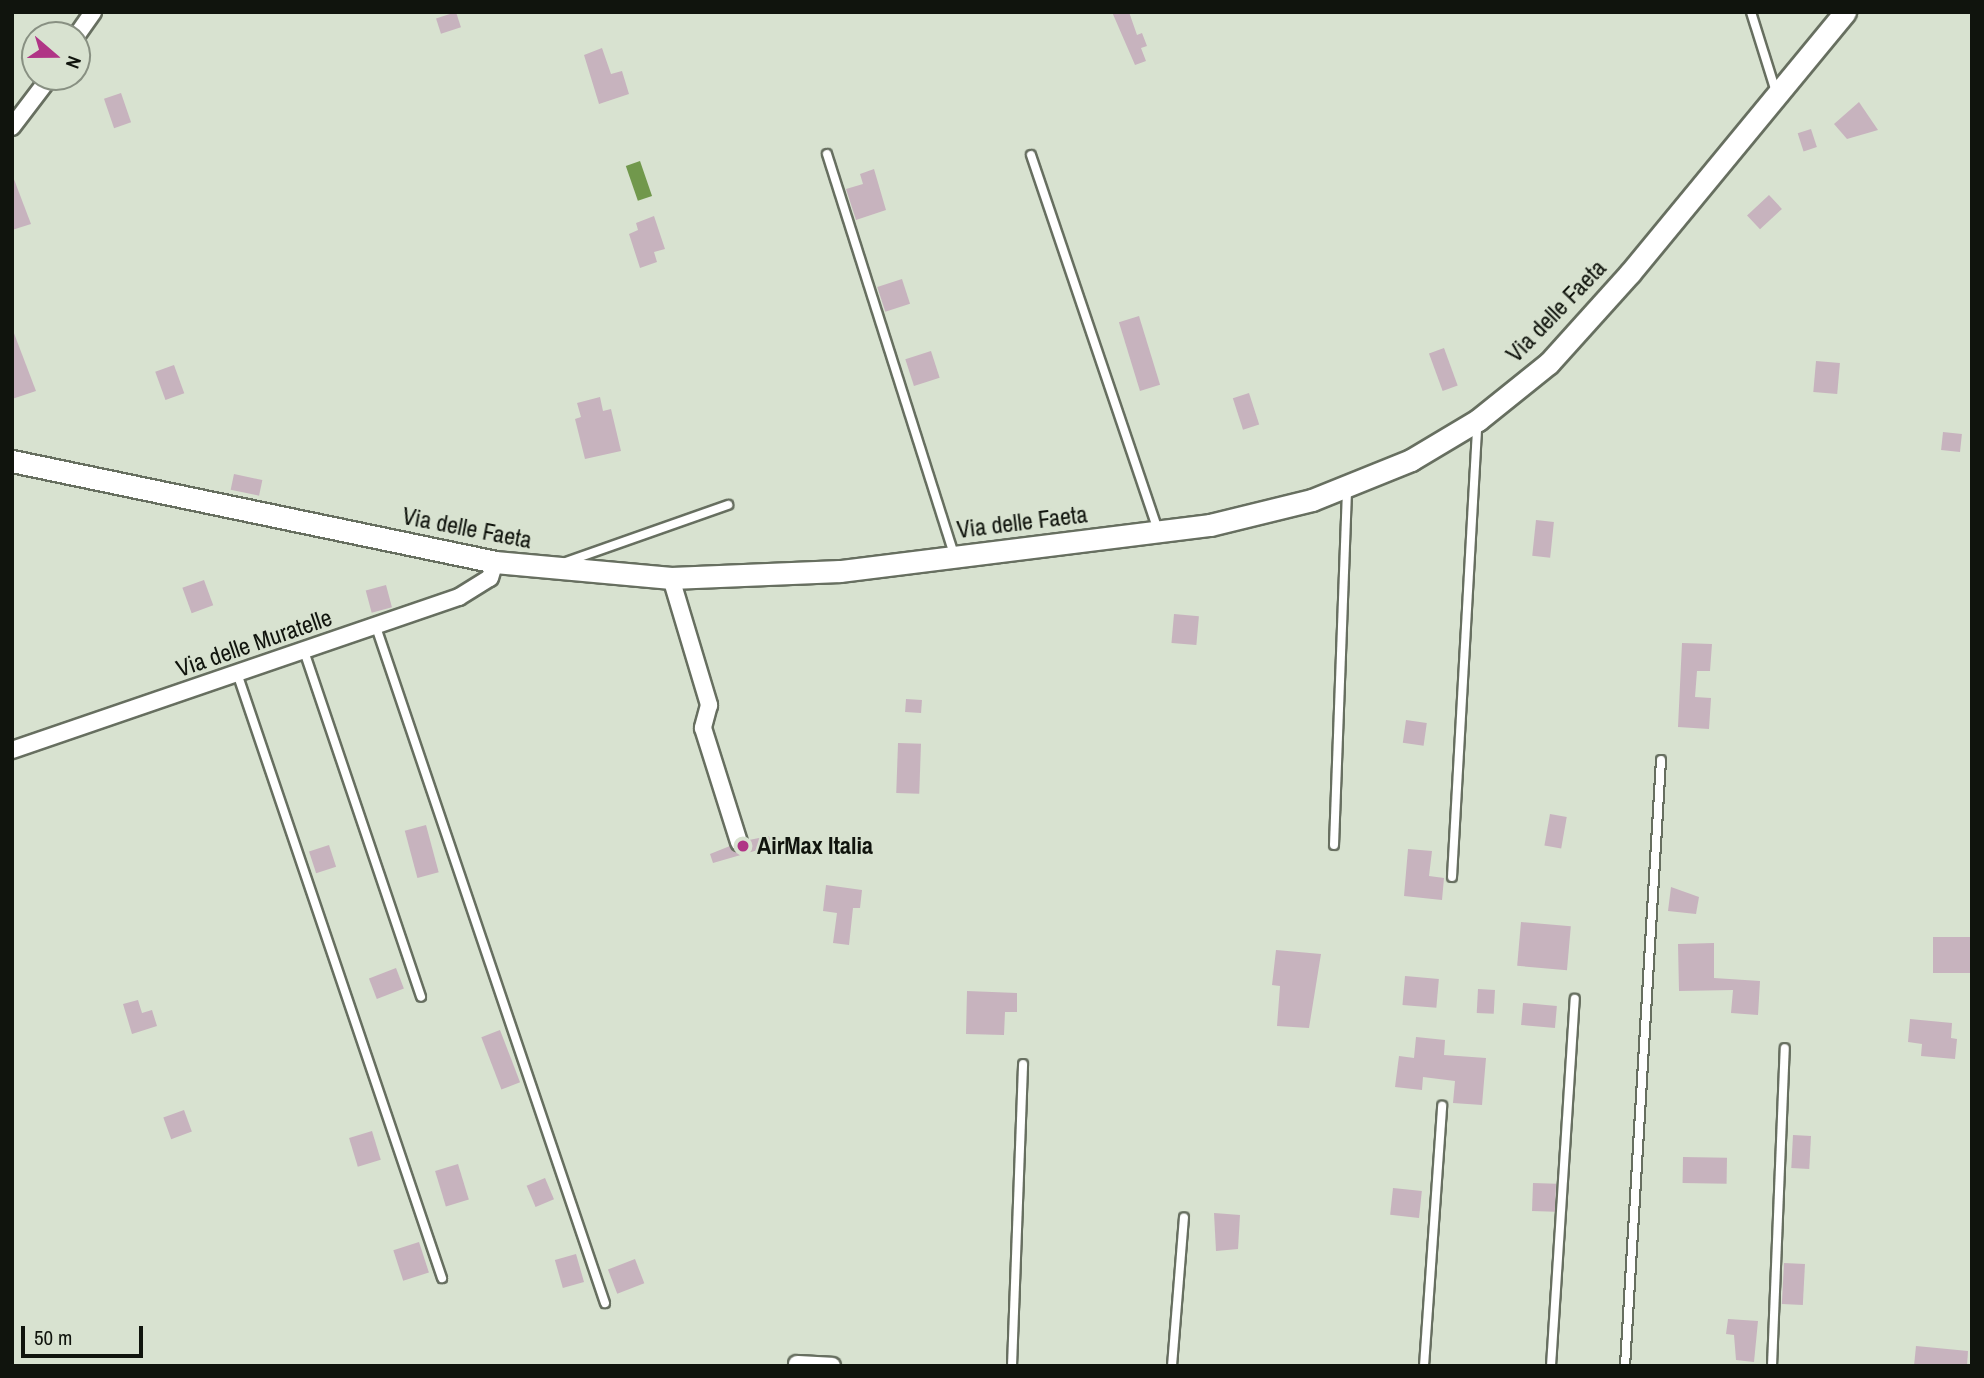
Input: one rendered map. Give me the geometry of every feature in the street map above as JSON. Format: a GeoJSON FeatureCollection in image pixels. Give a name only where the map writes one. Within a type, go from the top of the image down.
{"type":"FeatureCollection","features":[{"type":"Feature","properties":{"kind":"street","name":"Via delle Faeta"},"geometry":{"type":"LineString","coordinates":[[12,461],[495,562],[671,579],[839,571],[1159,531],[1287,507],[1411,460],[1478,420],[1549,363],[1845,12]]}},
{"type":"Feature","properties":{"kind":"street"},"geometry":{"type":"LineString","coordinates":[[12,127],[39,91]]}},
{"type":"Feature","properties":{"kind":"street","name":"Via delle Muratelle"},"geometry":{"type":"LineString","coordinates":[[12,750],[480,588],[491,578],[495,562]]}},
{"type":"Feature","properties":{"kind":"street"},"geometry":{"type":"LineString","coordinates":[[671,579],[709,705],[703,727],[739,842]]}},
{"type":"Feature","properties":{"kind":"street"},"geometry":{"type":"LineString","coordinates":[[797,1364],[832,1366]]}},
{"type":"Feature","properties":{"kind":"lane"},"geometry":{"type":"LineString","coordinates":[[1751,12],[1777,95]]}},
{"type":"Feature","properties":{"kind":"lane"},"geometry":{"type":"LineString","coordinates":[[827,154],[955,557]]}},
{"type":"Feature","properties":{"kind":"lane"},"geometry":{"type":"LineString","coordinates":[[1031,155],[1159,531]]}},
{"type":"Feature","properties":{"kind":"lane"},"geometry":{"type":"LineString","coordinates":[[1452,877],[1478,420]]}},
{"type":"Feature","properties":{"kind":"lane"},"geometry":{"type":"LineString","coordinates":[[1334,845],[1347,486]]}},
{"type":"Feature","properties":{"kind":"lane"},"geometry":{"type":"LineString","coordinates":[[546,569],[728,505]]}},
{"type":"Feature","properties":{"kind":"lane"},"geometry":{"type":"LineString","coordinates":[[375,625],[605,1303]]}},
{"type":"Feature","properties":{"kind":"lane"},"geometry":{"type":"LineString","coordinates":[[304,651],[421,997]]}},
{"type":"Feature","properties":{"kind":"lane"},"geometry":{"type":"LineString","coordinates":[[237,673],[442,1278]]}},
{"type":"Feature","properties":{"kind":"lane"},"geometry":{"type":"LineString","coordinates":[[1625,1366],[1661,760]]}},
{"type":"Feature","properties":{"kind":"lane"},"geometry":{"type":"LineString","coordinates":[[1551,1366],[1575,999]]}},
{"type":"Feature","properties":{"kind":"lane"},"geometry":{"type":"LineString","coordinates":[[1772,1366],[1785,1048]]}},
{"type":"Feature","properties":{"kind":"lane"},"geometry":{"type":"LineString","coordinates":[[1012,1366],[1023,1063]]}},
{"type":"Feature","properties":{"kind":"lane"},"geometry":{"type":"LineString","coordinates":[[1424,1366],[1442,1106]]}},
{"type":"Feature","properties":{"kind":"lane"},"geometry":{"type":"LineString","coordinates":[[1172,1366],[1184,1217]]}},
{"type":"Feature","properties":{"kind":"shaded area"},"geometry":{"type":"Polygon","coordinates":[[[640,161],[652,196],[638,201],[626,166],[640,161]]]}},
{"type":"Feature","properties":{"kind":"building"},"geometry":{"type":"Polygon","coordinates":[[[456,12],[461,27],[441,34],[436,18],[456,12]]]}},
{"type":"Feature","properties":{"kind":"building"},"geometry":{"type":"Polygon","coordinates":[[[1112,12],[1129,12],[1137,35],[1142,33],[1147,46],[1141,48],[1146,61],[1135,65],[1112,12]]]}},
{"type":"Feature","properties":{"kind":"building"},"geometry":{"type":"Polygon","coordinates":[[[602,48],[611,74],[622,71],[629,94],[599,104],[584,55],[602,48]]]}},
{"type":"Feature","properties":{"kind":"building"},"geometry":{"type":"Polygon","coordinates":[[[121,93],[131,122],[114,128],[104,99],[121,93]]]}},
{"type":"Feature","properties":{"kind":"building"},"geometry":{"type":"Polygon","coordinates":[[[1859,102],[1878,130],[1847,139],[1834,124],[1859,102]]]}},
{"type":"Feature","properties":{"kind":"building"},"geometry":{"type":"Polygon","coordinates":[[[1811,129],[1817,147],[1804,151],[1798,133],[1811,129]]]}},
{"type":"Feature","properties":{"kind":"building"},"geometry":{"type":"Polygon","coordinates":[[[874,169],[886,210],[856,220],[846,189],[863,184],[860,174],[874,169]]]}},
{"type":"Feature","properties":{"kind":"building"},"geometry":{"type":"Polygon","coordinates":[[[12,174],[31,224],[12,230],[12,174]]]}},
{"type":"Feature","properties":{"kind":"building"},"geometry":{"type":"Polygon","coordinates":[[[1769,195],[1782,209],[1760,229],[1747,215],[1769,195]]]}},
{"type":"Feature","properties":{"kind":"building"},"geometry":{"type":"Polygon","coordinates":[[[654,216],[665,249],[654,252],[657,262],[640,268],[629,234],[638,230],[636,223],[654,216]]]}},
{"type":"Feature","properties":{"kind":"building"},"geometry":{"type":"Polygon","coordinates":[[[902,279],[910,304],[885,312],[877,287],[902,279]]]}},
{"type":"Feature","properties":{"kind":"building"},"geometry":{"type":"Polygon","coordinates":[[[1139,316],[1160,385],[1140,391],[1119,322],[1139,316]]]}},
{"type":"Feature","properties":{"kind":"building"},"geometry":{"type":"Polygon","coordinates":[[[12,328],[36,391],[12,399],[12,328]]]}},
{"type":"Feature","properties":{"kind":"building"},"geometry":{"type":"Polygon","coordinates":[[[1444,348],[1458,386],[1443,391],[1429,353],[1444,348]]]}},
{"type":"Feature","properties":{"kind":"building"},"geometry":{"type":"Polygon","coordinates":[[[931,351],[940,378],[914,386],[905,359],[931,351]]]}},
{"type":"Feature","properties":{"kind":"building"},"geometry":{"type":"Polygon","coordinates":[[[1816,361],[1840,363],[1837,394],[1813,392],[1816,361]]]}},
{"type":"Feature","properties":{"kind":"building"},"geometry":{"type":"Polygon","coordinates":[[[174,365],[184,393],[165,400],[155,372],[174,365]]]}},
{"type":"Feature","properties":{"kind":"building"},"geometry":{"type":"Polygon","coordinates":[[[1249,393],[1259,424],[1243,430],[1233,398],[1249,393]]]}},
{"type":"Feature","properties":{"kind":"building"},"geometry":{"type":"Polygon","coordinates":[[[600,397],[603,411],[611,409],[621,451],[585,459],[575,419],[581,417],[577,403],[600,397]]]}},
{"type":"Feature","properties":{"kind":"building"},"geometry":{"type":"Polygon","coordinates":[[[1943,432],[1962,434],[1960,452],[1941,450],[1943,432]]]}},
{"type":"Feature","properties":{"kind":"building"},"geometry":{"type":"Polygon","coordinates":[[[234,474],[262,480],[259,496],[231,490],[234,474]]]}},
{"type":"Feature","properties":{"kind":"building"},"geometry":{"type":"Polygon","coordinates":[[[1536,520],[1554,522],[1550,558],[1532,556],[1536,520]]]}},
{"type":"Feature","properties":{"kind":"building"},"geometry":{"type":"Polygon","coordinates":[[[204,580],[213,605],[192,613],[182,588],[204,580]]]}},
{"type":"Feature","properties":{"kind":"building"},"geometry":{"type":"Polygon","coordinates":[[[386,585],[392,607],[372,613],[366,590],[386,585]]]}},
{"type":"Feature","properties":{"kind":"building"},"geometry":{"type":"Polygon","coordinates":[[[1174,614],[1199,616],[1196,645],[1171,643],[1174,614]]]}},
{"type":"Feature","properties":{"kind":"building"},"geometry":{"type":"Polygon","coordinates":[[[1682,643],[1712,644],[1710,671],[1697,671],[1695,697],[1711,698],[1709,729],[1678,727],[1682,643]]]}},
{"type":"Feature","properties":{"kind":"building"},"geometry":{"type":"Polygon","coordinates":[[[906,699],[922,700],[921,713],[905,712],[906,699]]]}},
{"type":"Feature","properties":{"kind":"building"},"geometry":{"type":"Polygon","coordinates":[[[1406,720],[1427,723],[1424,746],[1403,743],[1406,720]]]}},
{"type":"Feature","properties":{"kind":"building"},"geometry":{"type":"Polygon","coordinates":[[[898,743],[921,744],[919,794],[896,793],[898,743]]]}},
{"type":"Feature","properties":{"kind":"building"},"geometry":{"type":"Polygon","coordinates":[[[1550,814],[1567,817],[1561,848],[1544,846],[1550,814]]]}},
{"type":"Feature","properties":{"kind":"building"},"geometry":{"type":"Polygon","coordinates":[[[426,825],[439,872],[417,878],[405,831],[426,825]]]}},
{"type":"Feature","properties":{"kind":"building"},"geometry":{"type":"Polygon","coordinates":[[[769,836],[772,846],[713,863],[710,854],[730,846],[741,852],[749,840],[769,836]]]}},
{"type":"Feature","properties":{"kind":"building"},"geometry":{"type":"Polygon","coordinates":[[[329,845],[336,867],[316,873],[309,851],[329,845]]]}},
{"type":"Feature","properties":{"kind":"building"},"geometry":{"type":"Polygon","coordinates":[[[1408,849],[1432,851],[1429,876],[1444,878],[1442,900],[1404,896],[1408,849]]]}},
{"type":"Feature","properties":{"kind":"building"},"geometry":{"type":"Polygon","coordinates":[[[826,885],[862,890],[860,908],[853,908],[849,945],[833,943],[837,913],[823,911],[826,885]]]}},
{"type":"Feature","properties":{"kind":"building"},"geometry":{"type":"Polygon","coordinates":[[[1671,887],[1699,897],[1696,914],[1668,911],[1671,887]]]}},
{"type":"Feature","properties":{"kind":"building"},"geometry":{"type":"Polygon","coordinates":[[[1521,922],[1571,926],[1567,970],[1517,966],[1521,922]]]}},
{"type":"Feature","properties":{"kind":"building"},"geometry":{"type":"Polygon","coordinates":[[[1933,937],[1972,937],[1972,973],[1933,973],[1933,937]]]}},
{"type":"Feature","properties":{"kind":"building"},"geometry":{"type":"Polygon","coordinates":[[[1714,943],[1714,978],[1760,981],[1758,1015],[1731,1013],[1733,990],[1679,991],[1678,944],[1714,943]]]}},
{"type":"Feature","properties":{"kind":"building"},"geometry":{"type":"Polygon","coordinates":[[[1276,950],[1321,954],[1309,1028],[1277,1026],[1280,986],[1272,985],[1276,950]]]}},
{"type":"Feature","properties":{"kind":"building"},"geometry":{"type":"Polygon","coordinates":[[[396,968],[404,989],[377,999],[369,978],[396,968]]]}},
{"type":"Feature","properties":{"kind":"building"},"geometry":{"type":"Polygon","coordinates":[[[1405,976],[1439,979],[1436,1008],[1402,1005],[1405,976]]]}},
{"type":"Feature","properties":{"kind":"building"},"geometry":{"type":"Polygon","coordinates":[[[1478,989],[1495,990],[1494,1014],[1477,1013],[1478,989]]]}},
{"type":"Feature","properties":{"kind":"building"},"geometry":{"type":"Polygon","coordinates":[[[967,991],[1017,993],[1017,1012],[1005,1012],[1004,1035],[966,1034],[967,991]]]}},
{"type":"Feature","properties":{"kind":"building"},"geometry":{"type":"Polygon","coordinates":[[[138,1000],[142,1013],[152,1010],[157,1026],[132,1034],[123,1004],[138,1000]]]}},
{"type":"Feature","properties":{"kind":"building"},"geometry":{"type":"Polygon","coordinates":[[[1523,1003],[1557,1006],[1555,1028],[1521,1025],[1523,1003]]]}},
{"type":"Feature","properties":{"kind":"building"},"geometry":{"type":"Polygon","coordinates":[[[1910,1019],[1952,1023],[1951,1038],[1957,1039],[1955,1059],[1921,1056],[1922,1044],[1908,1042],[1910,1019]]]}},
{"type":"Feature","properties":{"kind":"building"},"geometry":{"type":"Polygon","coordinates":[[[500,1030],[520,1082],[501,1089],[481,1037],[500,1030]]]}},
{"type":"Feature","properties":{"kind":"building"},"geometry":{"type":"Polygon","coordinates":[[[1416,1037],[1445,1040],[1444,1055],[1486,1058],[1482,1105],[1453,1103],[1455,1081],[1423,1077],[1422,1090],[1395,1087],[1399,1056],[1414,1058],[1416,1037]]]}},
{"type":"Feature","properties":{"kind":"building"},"geometry":{"type":"Polygon","coordinates":[[[184,1110],[192,1132],[171,1139],[163,1118],[184,1110]]]}},
{"type":"Feature","properties":{"kind":"building"},"geometry":{"type":"Polygon","coordinates":[[[372,1131],[381,1160],[358,1167],[349,1138],[372,1131]]]}},
{"type":"Feature","properties":{"kind":"building"},"geometry":{"type":"Polygon","coordinates":[[[1793,1135],[1811,1136],[1809,1169],[1791,1168],[1793,1135]]]}},
{"type":"Feature","properties":{"kind":"building"},"geometry":{"type":"Polygon","coordinates":[[[1683,1157],[1727,1158],[1727,1184],[1683,1183],[1683,1157]]]}},
{"type":"Feature","properties":{"kind":"building"},"geometry":{"type":"Polygon","coordinates":[[[458,1164],[469,1199],[446,1206],[435,1171],[458,1164]]]}},
{"type":"Feature","properties":{"kind":"building"},"geometry":{"type":"Polygon","coordinates":[[[545,1178],[554,1199],[536,1207],[527,1186],[545,1178]]]}},
{"type":"Feature","properties":{"kind":"building"},"geometry":{"type":"Polygon","coordinates":[[[1533,1183],[1556,1184],[1555,1212],[1532,1211],[1533,1183]]]}},
{"type":"Feature","properties":{"kind":"building"},"geometry":{"type":"Polygon","coordinates":[[[1393,1188],[1422,1191],[1419,1218],[1390,1215],[1393,1188]]]}},
{"type":"Feature","properties":{"kind":"building"},"geometry":{"type":"Polygon","coordinates":[[[1214,1213],[1240,1215],[1238,1249],[1216,1251],[1214,1213]]]}},
{"type":"Feature","properties":{"kind":"building"},"geometry":{"type":"Polygon","coordinates":[[[419,1242],[429,1272],[403,1281],[393,1250],[419,1242]]]}},
{"type":"Feature","properties":{"kind":"building"},"geometry":{"type":"Polygon","coordinates":[[[576,1254],[584,1282],[563,1288],[555,1260],[576,1254]]]}},
{"type":"Feature","properties":{"kind":"building"},"geometry":{"type":"Polygon","coordinates":[[[635,1259],[644,1283],[617,1294],[608,1269],[635,1259]]]}},
{"type":"Feature","properties":{"kind":"building"},"geometry":{"type":"Polygon","coordinates":[[[1784,1263],[1805,1264],[1803,1305],[1782,1304],[1784,1263]]]}},
{"type":"Feature","properties":{"kind":"building"},"geometry":{"type":"Polygon","coordinates":[[[1728,1319],[1758,1321],[1754,1362],[1736,1360],[1734,1335],[1726,1334],[1728,1319]]]}},
{"type":"Feature","properties":{"kind":"building"},"geometry":{"type":"Polygon","coordinates":[[[1916,1346],[1968,1351],[1967,1366],[1914,1366],[1916,1346]]]}},
{"type":"Feature","properties":{"kind":"place","name":"AirMax Italia"},"geometry":{"type":"Point","coordinates":[743,846]}}]}
